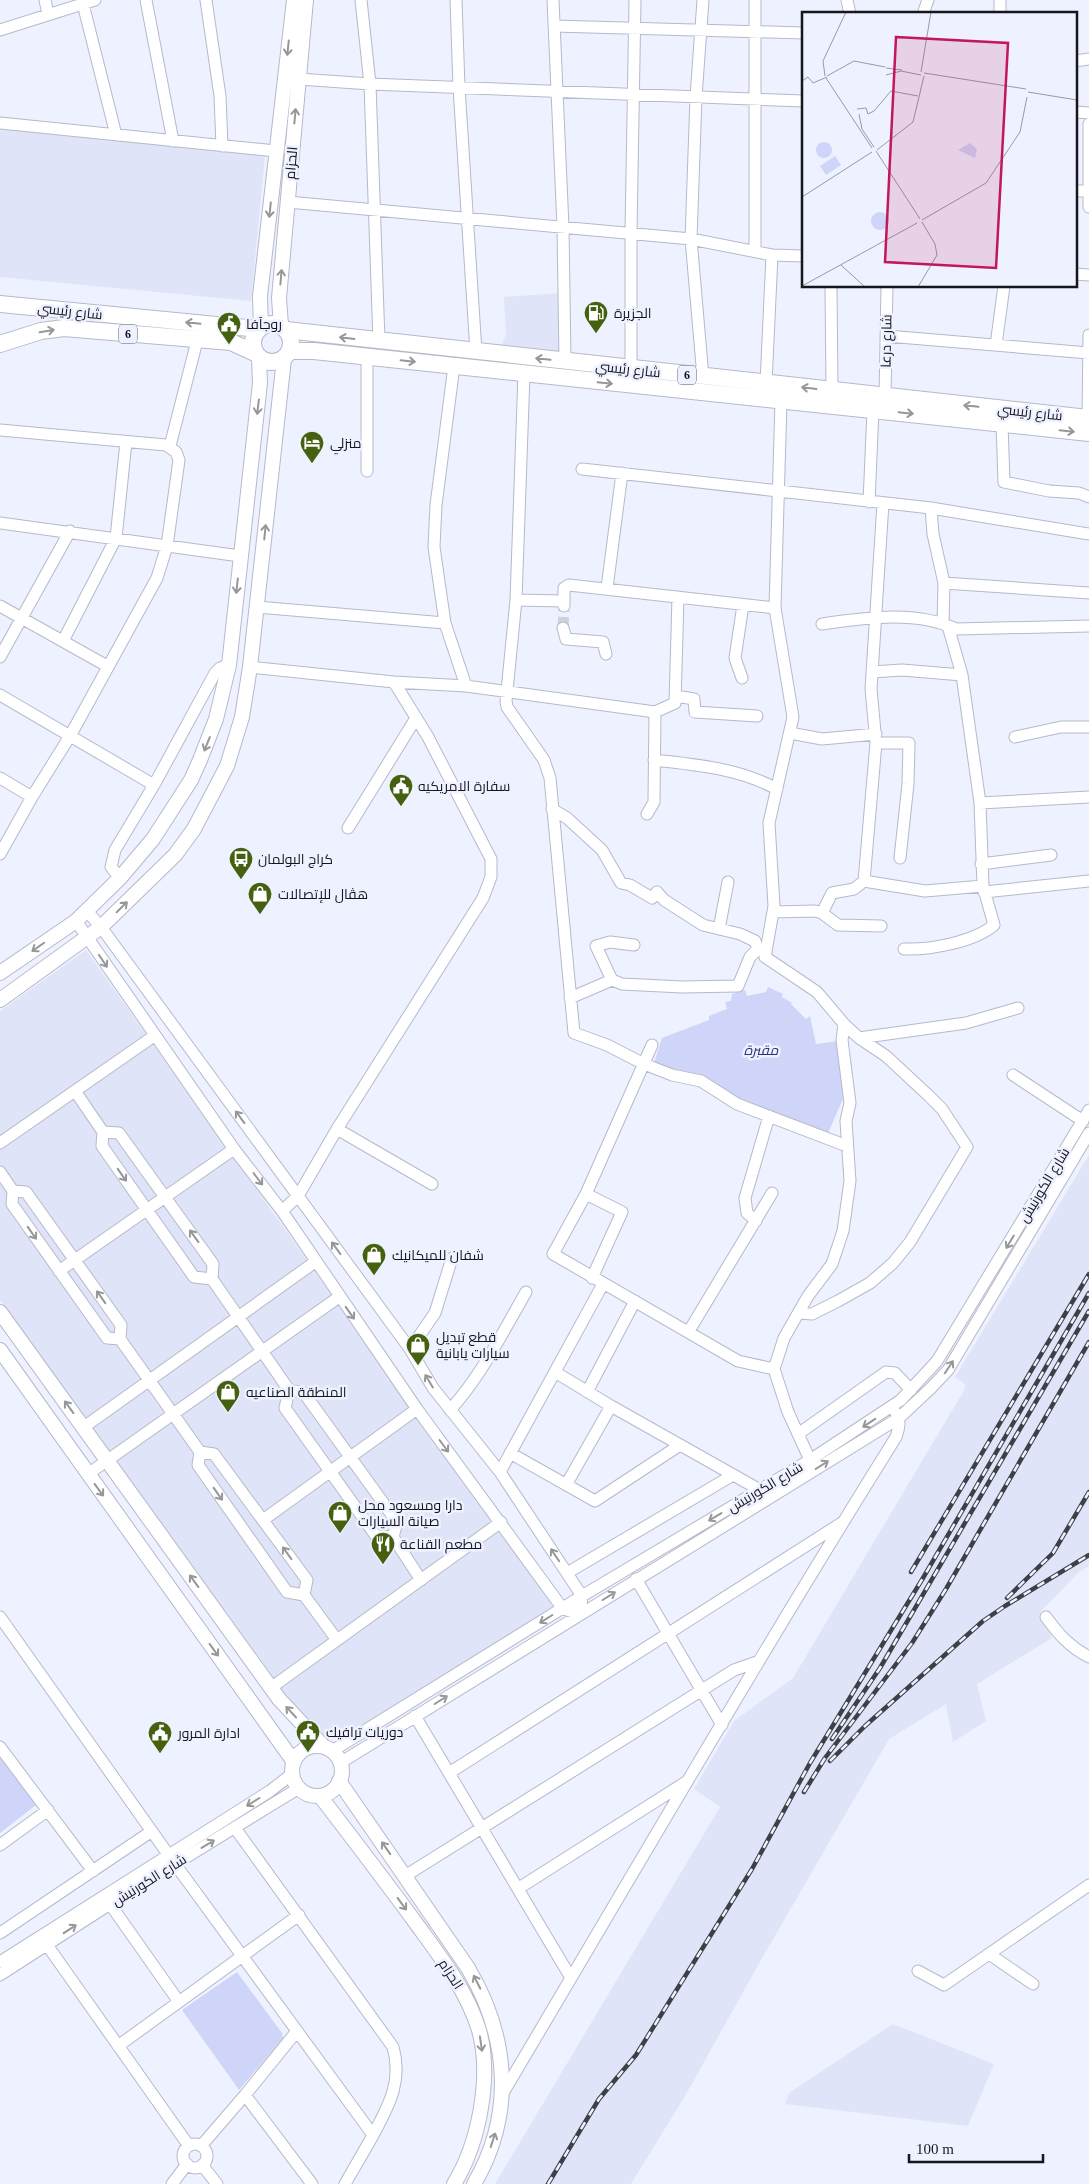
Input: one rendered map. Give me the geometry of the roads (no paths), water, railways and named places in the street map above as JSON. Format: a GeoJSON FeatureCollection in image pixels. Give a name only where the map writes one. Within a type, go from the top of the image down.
{"type":"FeatureCollection","features":[{"type":"Feature","properties":{"kind":"highway","name":"شارع رئيسي"},"geometry":{"type":"LineString","coordinates":[[0,304],[260,328],[271,324],[284,328],[379,342],[832,390],[1089,423]]}},
{"type":"Feature","properties":{"kind":"highway","name":"شارع رئيسي"},"geometry":{"type":"LineString","coordinates":[[0,344],[41,331],[64,328],[197,341],[231,342],[272,363],[287,355],[314,351],[1002,424],[1089,423]]}},
{"type":"Feature","properties":{"kind":"highway"},"geometry":{"type":"LineString","coordinates":[[257,355],[253,340],[260,328]]}},
{"type":"Feature","properties":{"kind":"highway"},"geometry":{"type":"LineString","coordinates":[[284,328],[292,340],[287,355]]}},
{"type":"Feature","properties":{"kind":"highway"},"geometry":{"type":"LineString","coordinates":[[772,384],[779,401]]}},
{"type":"Feature","properties":{"kind":"main road"},"geometry":{"type":"LineString","coordinates":[[260,328],[260,296],[294,0]]}},
{"type":"Feature","properties":{"kind":"main road","name":"الحزام"},"geometry":{"type":"LineString","coordinates":[[284,328],[278,303],[306,0]]}},
{"type":"Feature","properties":{"kind":"main road"},"geometry":{"type":"LineString","coordinates":[[0,973],[76,921],[120,878],[153,839],[191,780],[208,741],[230,665],[240,556],[260,383],[257,355]]}},
{"type":"Feature","properties":{"kind":"main road"},"geometry":{"type":"LineString","coordinates":[[0,1000],[101,927],[176,855],[214,792],[232,752],[242,717],[250,667],[287,355]]}},
{"type":"Feature","properties":{"kind":"main road"},"geometry":{"type":"LineString","coordinates":[[230,665],[250,667]]}},
{"type":"Feature","properties":{"kind":"main road"},"geometry":{"type":"LineString","coordinates":[[0,1312],[279,1699],[340,1763],[342,1772],[339,1781],[332,1791],[320,1796],[312,1795],[299,1788],[293,1768],[0,1350]]}},
{"type":"Feature","properties":{"kind":"main road"},"geometry":{"type":"LineString","coordinates":[[293,1768],[301,1752],[306,1749],[312,1747],[328,1749]]}},
{"type":"Feature","properties":{"kind":"main road"},"geometry":{"type":"LineString","coordinates":[[339,1781],[478,1984],[496,2034],[502,2064],[503,2093],[497,2128],[492,2144],[474,2184]]}},
{"type":"Feature","properties":{"kind":"main road","name":"الحزام"},"geometry":{"type":"LineString","coordinates":[[320,1796],[390,1886],[451,1971],[468,2002],[479,2032],[483,2073],[476,2133],[465,2163],[454,2184]]}},
{"type":"Feature","properties":{"kind":"street"},"geometry":{"type":"LineString","coordinates":[[44,0],[48,14]]}},
{"type":"Feature","properties":{"kind":"street"},"geometry":{"type":"LineString","coordinates":[[0,30],[83,1],[95,0]]}},
{"type":"Feature","properties":{"kind":"street"},"geometry":{"type":"LineString","coordinates":[[146,0],[172,141]]}},
{"type":"Feature","properties":{"kind":"street"},"geometry":{"type":"LineString","coordinates":[[206,0],[220,96],[222,146]]}},
{"type":"Feature","properties":{"kind":"street"},"geometry":{"type":"LineString","coordinates":[[361,0],[370,84],[379,342]]}},
{"type":"Feature","properties":{"kind":"street"},"geometry":{"type":"LineString","coordinates":[[456,0],[459,87],[476,352]]}},
{"type":"Feature","properties":{"kind":"street"},"geometry":{"type":"LineString","coordinates":[[553,0],[563,227],[565,362]]}},
{"type":"Feature","properties":{"kind":"street"},"geometry":{"type":"LineString","coordinates":[[631,369],[635,0]]}},
{"type":"Feature","properties":{"kind":"street"},"geometry":{"type":"LineString","coordinates":[[703,0],[696,97],[692,239],[703,377]]}},
{"type":"Feature","properties":{"kind":"street"},"geometry":{"type":"LineString","coordinates":[[755,0],[755,251]]}},
{"type":"Feature","properties":{"kind":"street"},"geometry":{"type":"LineString","coordinates":[[924,12],[928,0]]}},
{"type":"Feature","properties":{"kind":"street"},"geometry":{"type":"LineString","coordinates":[[83,1],[116,135]]}},
{"type":"Feature","properties":{"kind":"street"},"geometry":{"type":"LineString","coordinates":[[554,26],[802,33]]}},
{"type":"Feature","properties":{"kind":"street"},"geometry":{"type":"LineString","coordinates":[[1076,61],[1089,59]]}},
{"type":"Feature","properties":{"kind":"street"},"geometry":{"type":"LineString","coordinates":[[299,79],[370,84],[802,101]]}},
{"type":"Feature","properties":{"kind":"street"},"geometry":{"type":"LineString","coordinates":[[1076,112],[1089,113]]}},
{"type":"Feature","properties":{"kind":"street"},"geometry":{"type":"LineString","coordinates":[[0,123],[276,152]]}},
{"type":"Feature","properties":{"kind":"street"},"geometry":{"type":"LineString","coordinates":[[1089,124],[1089,207]]}},
{"type":"Feature","properties":{"kind":"street"},"geometry":{"type":"LineString","coordinates":[[1076,191],[1089,191]]}},
{"type":"Feature","properties":{"kind":"street"},"geometry":{"type":"LineString","coordinates":[[288,202],[692,239],[772,254],[802,256]]}},
{"type":"Feature","properties":{"kind":"street"},"geometry":{"type":"LineString","coordinates":[[772,254],[772,384]]}},
{"type":"Feature","properties":{"kind":"street"},"geometry":{"type":"LineString","coordinates":[[1076,274],[1089,274]]}},
{"type":"Feature","properties":{"kind":"street"},"geometry":{"type":"LineString","coordinates":[[831,288],[832,390]]}},
{"type":"Feature","properties":{"kind":"street","name":"شارع درعا"},"geometry":{"type":"LineString","coordinates":[[885,397],[887,288]]}},
{"type":"Feature","properties":{"kind":"street"},"geometry":{"type":"LineString","coordinates":[[996,345],[1004,288]]}},
{"type":"Feature","properties":{"kind":"street"},"geometry":{"type":"LineString","coordinates":[[1089,335],[1089,423]]}},
{"type":"Feature","properties":{"kind":"street"},"geometry":{"type":"LineString","coordinates":[[887,336],[1089,353]]}},
{"type":"Feature","properties":{"kind":"street"},"geometry":{"type":"LineString","coordinates":[[170,446],[197,341]]}},
{"type":"Feature","properties":{"kind":"street"},"geometry":{"type":"LineString","coordinates":[[367,357],[367,471]]}},
{"type":"Feature","properties":{"kind":"street"},"geometry":{"type":"LineString","coordinates":[[454,366],[436,505],[434,547],[445,623],[466,686]]}},
{"type":"Feature","properties":{"kind":"street"},"geometry":{"type":"LineString","coordinates":[[524,374],[516,600],[507,706],[548,768],[574,1033],[607,1045],[644,1064],[672,1075],[701,1081],[737,1104],[847,1146]]}},
{"type":"Feature","properties":{"kind":"street"},"geometry":{"type":"LineString","coordinates":[[634,945],[610,942],[596,946],[612,980],[622,984],[682,987],[738,986],[750,957],[762,950],[773,912],[769,823],[793,717],[775,608],[779,401]]}},
{"type":"Feature","properties":{"kind":"street"},"geometry":{"type":"LineString","coordinates":[[869,502],[873,410]]}},
{"type":"Feature","properties":{"kind":"street"},"geometry":{"type":"LineString","coordinates":[[1002,424],[1004,482],[1049,492],[1079,493],[1089,497]]}},
{"type":"Feature","properties":{"kind":"street"},"geometry":{"type":"LineString","coordinates":[[0,430],[170,446],[176,452],[179,460],[166,546],[157,578],[70,736],[32,797],[0,854]]}},
{"type":"Feature","properties":{"kind":"street"},"geometry":{"type":"LineString","coordinates":[[63,642],[116,538],[126,442]]}},
{"type":"Feature","properties":{"kind":"street"},"geometry":{"type":"LineString","coordinates":[[582,469],[931,508],[1089,534]]}},
{"type":"Feature","properties":{"kind":"street"},"geometry":{"type":"LineString","coordinates":[[607,588],[622,473]]}},
{"type":"Feature","properties":{"kind":"street"},"geometry":{"type":"LineString","coordinates":[[822,913],[832,893],[854,889],[864,881],[876,738],[871,689],[883,503]]}},
{"type":"Feature","properties":{"kind":"street"},"geometry":{"type":"LineString","coordinates":[[904,949],[927,949],[987,931],[994,925],[983,889],[980,803],[962,675],[945,624],[944,583],[933,534],[931,508]]}},
{"type":"Feature","properties":{"kind":"street"},"geometry":{"type":"LineString","coordinates":[[0,523],[70,531],[240,556]]}},
{"type":"Feature","properties":{"kind":"street"},"geometry":{"type":"LineString","coordinates":[[0,657],[23,619],[70,531]]}},
{"type":"Feature","properties":{"kind":"street"},"geometry":{"type":"LineString","coordinates":[[944,583],[1089,593]]}},
{"type":"Feature","properties":{"kind":"street"},"geometry":{"type":"LineString","coordinates":[[516,600],[564,604],[564,588],[567,585],[775,608]]}},
{"type":"Feature","properties":{"kind":"street"},"geometry":{"type":"LineString","coordinates":[[250,667],[394,682],[466,686],[655,712],[675,703],[678,597]]}},
{"type":"Feature","properties":{"kind":"street"},"geometry":{"type":"LineString","coordinates":[[742,678],[735,658],[743,605]]}},
{"type":"Feature","properties":{"kind":"street"},"geometry":{"type":"LineString","coordinates":[[0,606],[107,666]]}},
{"type":"Feature","properties":{"kind":"street"},"geometry":{"type":"LineString","coordinates":[[257,607],[445,623]]}},
{"type":"Feature","properties":{"kind":"street"},"geometry":{"type":"LineString","coordinates":[[822,624],[876,616],[928,620],[956,629],[1089,626]]}},
{"type":"Feature","properties":{"kind":"street"},"geometry":{"type":"LineString","coordinates":[[564,628],[563,635],[566,639],[603,642],[606,654]]}},
{"type":"Feature","properties":{"kind":"street"},"geometry":{"type":"LineString","coordinates":[[120,878],[111,867],[114,850],[154,785],[215,674],[220,668],[230,665]]}},
{"type":"Feature","properties":{"kind":"street"},"geometry":{"type":"LineString","coordinates":[[872,672],[902,670],[962,675]]}},
{"type":"Feature","properties":{"kind":"street"},"geometry":{"type":"LineString","coordinates":[[282,1211],[298,1196],[337,1128],[483,898],[491,877],[491,859],[428,737],[394,682]]}},
{"type":"Feature","properties":{"kind":"street"},"geometry":{"type":"LineString","coordinates":[[0,695],[154,785]]}},
{"type":"Feature","properties":{"kind":"street"},"geometry":{"type":"LineString","coordinates":[[676,696],[694,699],[695,712],[756,716]]}},
{"type":"Feature","properties":{"kind":"street"},"geometry":{"type":"LineString","coordinates":[[647,814],[654,802],[655,712]]}},
{"type":"Feature","properties":{"kind":"street"},"geometry":{"type":"LineString","coordinates":[[348,828],[416,718]]}},
{"type":"Feature","properties":{"kind":"street"},"geometry":{"type":"LineString","coordinates":[[1015,737],[1061,727],[1089,727]]}},
{"type":"Feature","properties":{"kind":"street"},"geometry":{"type":"LineString","coordinates":[[790,732],[822,739],[876,738],[909,743],[908,784],[900,858]]}},
{"type":"Feature","properties":{"kind":"street"},"geometry":{"type":"LineString","coordinates":[[654,760],[725,769],[758,780],[777,789]]}},
{"type":"Feature","properties":{"kind":"street"},"geometry":{"type":"LineString","coordinates":[[0,778],[32,797]]}},
{"type":"Feature","properties":{"kind":"street"},"geometry":{"type":"LineString","coordinates":[[980,803],[1089,797]]}},
{"type":"Feature","properties":{"kind":"street"},"geometry":{"type":"LineString","coordinates":[[552,809],[568,818],[602,850],[621,883],[630,885],[652,898],[657,892],[664,900],[703,925],[740,934],[755,941],[765,957],[817,992],[844,1024],[859,1038],[886,1056],[929,1096],[942,1109],[967,1148],[910,1242],[893,1263],[870,1283],[847,1296],[812,1314],[799,1313]]}},
{"type":"Feature","properties":{"kind":"street"},"geometry":{"type":"LineString","coordinates":[[981,864],[1051,855]]}},
{"type":"Feature","properties":{"kind":"street"},"geometry":{"type":"LineString","coordinates":[[864,881],[925,891],[983,889],[1089,881]]}},
{"type":"Feature","properties":{"kind":"street"},"geometry":{"type":"LineString","coordinates":[[719,929],[728,882]]}},
{"type":"Feature","properties":{"kind":"street"},"geometry":{"type":"LineString","coordinates":[[76,921],[234,1149],[282,1211],[315,1262],[417,1408],[563,1609],[580,1614],[582,1596],[500,1472],[433,1388],[410,1349],[101,927],[86,910]]}},
{"type":"Feature","properties":{"kind":"street"},"geometry":{"type":"LineString","coordinates":[[773,912],[815,911],[822,913],[838,925],[881,926]]}},
{"type":"Feature","properties":{"kind":"street"},"geometry":{"type":"LineString","coordinates":[[570,998],[612,980]]}},
{"type":"Feature","properties":{"kind":"street"},"geometry":{"type":"LineString","coordinates":[[859,1038],[966,1023],[1018,1008]]}},
{"type":"Feature","properties":{"kind":"street"},"geometry":{"type":"LineString","coordinates":[[810,1460],[788,1412],[774,1369],[781,1344],[808,1296],[832,1264],[843,1232],[850,1181],[846,1121],[850,1103],[842,1040],[844,1024]]}},
{"type":"Feature","properties":{"kind":"street"},"geometry":{"type":"LineString","coordinates":[[0,1143],[154,1036]]}},
{"type":"Feature","properties":{"kind":"street"},"geometry":{"type":"LineString","coordinates":[[652,1045],[586,1194],[553,1254],[738,1361],[774,1369]]}},
{"type":"Feature","properties":{"kind":"street"},"geometry":{"type":"LineString","coordinates":[[1013,1075],[1083,1121]]}},
{"type":"Feature","properties":{"kind":"street"},"geometry":{"type":"LineString","coordinates":[[75,1091],[103,1132],[102,1146],[194,1277],[212,1279]]}},
{"type":"Feature","properties":{"kind":"street","name":"شارع الكورنيش"},"geometry":{"type":"LineString","coordinates":[[328,1749],[810,1460],[892,1407],[911,1390],[937,1361],[1089,1110]]}},
{"type":"Feature","properties":{"kind":"street"},"geometry":{"type":"LineString","coordinates":[[756,1221],[747,1213],[745,1198],[769,1116]]}},
{"type":"Feature","properties":{"kind":"street"},"geometry":{"type":"LineString","coordinates":[[337,1128],[432,1184]]}},
{"type":"Feature","properties":{"kind":"street"},"geometry":{"type":"LineString","coordinates":[[103,1132],[118,1133],[213,1264],[212,1279],[289,1390],[304,1393],[350,1457],[396,1522],[393,1538],[421,1580]]}},
{"type":"Feature","properties":{"kind":"street","name":"شارع الكورنيش"},"geometry":{"type":"LineString","coordinates":[[340,1763],[899,1418],[948,1370],[1089,1133]]}},
{"type":"Feature","properties":{"kind":"street"},"geometry":{"type":"LineString","coordinates":[[59,1271],[234,1149]]}},
{"type":"Feature","properties":{"kind":"street"},"geometry":{"type":"LineString","coordinates":[[0,1172],[13,1191],[12,1204],[59,1271],[108,1338],[120,1339]]}},
{"type":"Feature","properties":{"kind":"street"},"geometry":{"type":"LineString","coordinates":[[13,1191],[26,1192],[122,1325],[120,1339],[200,1452],[198,1465],[287,1592],[304,1595],[337,1640]]}},
{"type":"Feature","properties":{"kind":"street"},"geometry":{"type":"LineString","coordinates":[[586,1194],[622,1212],[592,1278]]}},
{"type":"Feature","properties":{"kind":"street"},"geometry":{"type":"LineString","coordinates":[[689,1331],[772,1194]]}},
{"type":"Feature","properties":{"kind":"street"},"geometry":{"type":"LineString","coordinates":[[410,1349],[435,1313],[452,1258]]}},
{"type":"Feature","properties":{"kind":"street"},"geometry":{"type":"LineString","coordinates":[[84,1427],[315,1262]]}},
{"type":"Feature","properties":{"kind":"street"},"geometry":{"type":"LineString","coordinates":[[500,1472],[603,1284]]}},
{"type":"Feature","properties":{"kind":"street"},"geometry":{"type":"LineString","coordinates":[[450,1410],[496,1343],[526,1292]]}},
{"type":"Feature","properties":{"kind":"street"},"geometry":{"type":"LineString","coordinates":[[88,1474],[339,1297]]}},
{"type":"Feature","properties":{"kind":"street"},"geometry":{"type":"LineString","coordinates":[[586,1392],[634,1301]]}},
{"type":"Feature","properties":{"kind":"street"},"geometry":{"type":"LineString","coordinates":[[555,1372],[586,1392],[760,1490]]}},
{"type":"Feature","properties":{"kind":"street"},"geometry":{"type":"LineString","coordinates":[[798,1434],[886,1372],[895,1373],[911,1390]]}},
{"type":"Feature","properties":{"kind":"street"},"geometry":{"type":"LineString","coordinates":[[289,1390],[285,1408],[376,1536],[393,1538]]}},
{"type":"Feature","properties":{"kind":"street"},"geometry":{"type":"LineString","coordinates":[[566,1485],[611,1406]]}},
{"type":"Feature","properties":{"kind":"street"},"geometry":{"type":"LineString","coordinates":[[503,2093],[690,1780],[757,1662],[896,1437],[899,1418],[892,1407]]}},
{"type":"Feature","properties":{"kind":"street"},"geometry":{"type":"LineString","coordinates":[[263,1520],[417,1408]]}},
{"type":"Feature","properties":{"kind":"street"},"geometry":{"type":"LineString","coordinates":[[510,1453],[595,1501],[680,1445]]}},
{"type":"Feature","properties":{"kind":"street"},"geometry":{"type":"LineString","coordinates":[[200,1452],[214,1454],[307,1580],[304,1595]]}},
{"type":"Feature","properties":{"kind":"street"},"geometry":{"type":"LineString","coordinates":[[568,1573],[733,1475]]}},
{"type":"Feature","properties":{"kind":"street"},"geometry":{"type":"LineString","coordinates":[[272,1687],[501,1522]]}},
{"type":"Feature","properties":{"kind":"street"},"geometry":{"type":"LineString","coordinates":[[449,1773],[843,1522]]}},
{"type":"Feature","properties":{"kind":"street"},"geometry":{"type":"LineString","coordinates":[[636,1579],[722,1725]]}},
{"type":"Feature","properties":{"kind":"street"},"geometry":{"type":"LineString","coordinates":[[0,1617],[172,1860],[372,2135]]}},
{"type":"Feature","properties":{"kind":"street"},"geometry":{"type":"LineString","coordinates":[[1046,1617],[1068,1645],[1089,1657]]}},
{"type":"Feature","properties":{"kind":"street"},"geometry":{"type":"LineString","coordinates":[[405,1876],[734,1670],[757,1662]]}},
{"type":"Feature","properties":{"kind":"street"},"geometry":{"type":"LineString","coordinates":[[415,1716],[571,1978]]}},
{"type":"Feature","properties":{"kind":"street"},"geometry":{"type":"LineString","coordinates":[[0,1747],[93,1871]]}},
{"type":"Feature","properties":{"kind":"street","name":"شارع الكورنيش"},"geometry":{"type":"LineString","coordinates":[[0,1975],[110,1904],[270,1791],[293,1768]]}},
{"type":"Feature","properties":{"kind":"street"},"geometry":{"type":"LineString","coordinates":[[519,1888],[690,1780]]}},
{"type":"Feature","properties":{"kind":"street","name":"شارع الكورنيش"},"geometry":{"type":"LineString","coordinates":[[0,1962],[172,1860],[235,1828],[299,1788]]}},
{"type":"Feature","properties":{"kind":"street"},"geometry":{"type":"LineString","coordinates":[[0,1844],[48,1810]]}},
{"type":"Feature","properties":{"kind":"street"},"geometry":{"type":"LineString","coordinates":[[235,1828],[393,2047],[397,2068],[394,2092],[388,2108],[345,2184]]}},
{"type":"Feature","properties":{"kind":"street"},"geometry":{"type":"LineString","coordinates":[[0,1933],[152,1831]]}},
{"type":"Feature","properties":{"kind":"street"},"geometry":{"type":"LineString","coordinates":[[918,1971],[944,1985],[1089,1885]]}},
{"type":"Feature","properties":{"kind":"street"},"geometry":{"type":"LineString","coordinates":[[110,1904],[179,2002]]}},
{"type":"Feature","properties":{"kind":"street"},"geometry":{"type":"LineString","coordinates":[[118,2046],[299,1915]]}},
{"type":"Feature","properties":{"kind":"street"},"geometry":{"type":"LineString","coordinates":[[47,1945],[118,2046],[195,2146],[207,2155],[202,2165],[196,2167],[187,2164],[183,2155],[195,2146],[245,2095],[297,2031]]}},
{"type":"Feature","properties":{"kind":"street"},"geometry":{"type":"LineString","coordinates":[[989,1954],[1033,1984]]}},
{"type":"Feature","properties":{"kind":"street"},"geometry":{"type":"LineString","coordinates":[[245,2095],[312,2184]]}},
{"type":"Feature","properties":{"kind":"street"},"geometry":{"type":"LineString","coordinates":[[172,2184],[187,2164]]}},
{"type":"Feature","properties":{"kind":"street"},"geometry":{"type":"LineString","coordinates":[[202,2165],[216,2184]]}},
{"type":"Feature","properties":{"kind":"tunnel"},"geometry":{"type":"LineString","coordinates":[[563,628],[564,606]]}},
{"type":"Feature","properties":{"kind":"railway"},"geometry":{"type":"LineString","coordinates":[[911,1572],[1089,1274]]}},
{"type":"Feature","properties":{"kind":"railway"},"geometry":{"type":"LineString","coordinates":[[548,2184],[599,2099],[636,2055],[752,1869],[810,1763],[923,1578],[1089,1293]]}},
{"type":"Feature","properties":{"kind":"railway"},"geometry":{"type":"LineString","coordinates":[[832,1739],[880,1668],[1089,1311]]}},
{"type":"Feature","properties":{"kind":"railway"},"geometry":{"type":"LineString","coordinates":[[804,1792],[825,1758],[912,1643],[946,1589],[1089,1342]]}},
{"type":"Feature","properties":{"kind":"railway"},"geometry":{"type":"LineString","coordinates":[[1007,1598],[1053,1553],[1089,1492]]}},
{"type":"Feature","properties":{"kind":"railway"},"geometry":{"type":"LineString","coordinates":[[830,1761],[865,1726],[983,1621],[1089,1555]]}},
{"type":"Feature","properties":{"kind":"place","name":"الجزيرة"},"geometry":{"type":"Point","coordinates":[596,334]}},
{"type":"Feature","properties":{"kind":"place","name":"روجآفا"},"geometry":{"type":"Point","coordinates":[229,345]}},
{"type":"Feature","properties":{"kind":"place","name":"منزلي"},"geometry":{"type":"Point","coordinates":[312,464]}},
{"type":"Feature","properties":{"kind":"place","name":"سفارة الامريكيه"},"geometry":{"type":"Point","coordinates":[401,807]}},
{"type":"Feature","properties":{"kind":"place","name":"كراج البولمان"},"geometry":{"type":"Point","coordinates":[241,880]}},
{"type":"Feature","properties":{"kind":"place","name":"هڤال للإتصالات"},"geometry":{"type":"Point","coordinates":[260,915]}},
{"type":"Feature","properties":{"kind":"place","name":"شفان للميكانيك"},"geometry":{"type":"Point","coordinates":[374,1276]}},
{"type":"Feature","properties":{"kind":"place","name":"قطع تبديل سيارات يابانية"},"geometry":{"type":"Point","coordinates":[418,1366]}},
{"type":"Feature","properties":{"kind":"place","name":"المنطقة الصناعيه"},"geometry":{"type":"Point","coordinates":[228,1413]}},
{"type":"Feature","properties":{"kind":"place","name":"دارا ومسعود محل صيانة السيارات"},"geometry":{"type":"Point","coordinates":[340,1534]}},
{"type":"Feature","properties":{"kind":"place","name":"مطعم القناعة"},"geometry":{"type":"Point","coordinates":[383,1565]}},
{"type":"Feature","properties":{"kind":"place","name":"دوريات ترافيك"},"geometry":{"type":"Point","coordinates":[308,1753]}},
{"type":"Feature","properties":{"kind":"place","name":"ادارة المرور"},"geometry":{"type":"Point","coordinates":[160,1754]}},
{"type":"Feature","properties":{"kind":"park label","name":"مقبرة"},"geometry":{"type":"Point","coordinates":[761,1050]}}]}
